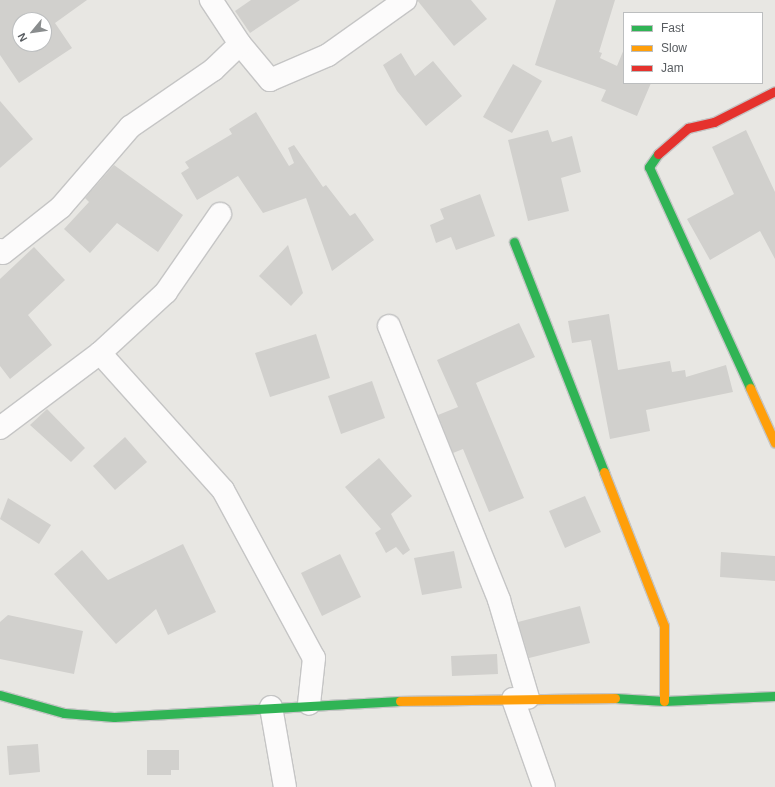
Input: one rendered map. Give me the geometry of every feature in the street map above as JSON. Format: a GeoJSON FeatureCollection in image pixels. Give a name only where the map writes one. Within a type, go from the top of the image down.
{"type":"FeatureCollection","features":[{"type":"Feature","properties":{"kind":"street"},"geometry":{"type":"LineString","coordinates":[[211,0],[240,44],[270,80],[328,55],[405,0]]}},
{"type":"Feature","properties":{"kind":"street"},"geometry":{"type":"LineString","coordinates":[[0,250],[3,252],[61,207],[130,127],[214,70],[240,44]]}},
{"type":"Feature","properties":{"kind":"street"},"geometry":{"type":"LineString","coordinates":[[775,91],[714,122],[688,128],[651,160],[649,167],[775,443]]}},
{"type":"Feature","properties":{"kind":"street"},"geometry":{"type":"LineString","coordinates":[[0,428],[100,353],[166,292],[220,214]]}},
{"type":"Feature","properties":{"kind":"street"},"geometry":{"type":"LineString","coordinates":[[514,242],[664,626],[664,701]]}},
{"type":"Feature","properties":{"kind":"street"},"geometry":{"type":"LineString","coordinates":[[389,326],[499,600],[520,699],[544,787]]}},
{"type":"Feature","properties":{"kind":"street"},"geometry":{"type":"LineString","coordinates":[[100,353],[222,490],[314,658],[309,704]]}},
{"type":"Feature","properties":{"kind":"street"},"geometry":{"type":"LineString","coordinates":[[0,695],[64,713],[114,717],[309,704],[520,699],[664,701],[775,696]]}},
{"type":"Feature","properties":{"kind":"street"},"geometry":{"type":"LineString","coordinates":[[271,707],[285,787]]}},
{"type":"Feature","properties":{"kind":"building"},"geometry":{"type":"Polygon","coordinates":[[[0,0],[87,0],[55,23],[72,48],[19,83],[0,55],[0,0]]]}},
{"type":"Feature","properties":{"kind":"building"},"geometry":{"type":"Polygon","coordinates":[[[251,0],[300,0],[250,33],[235,11],[251,0]]]}},
{"type":"Feature","properties":{"kind":"building"},"geometry":{"type":"Polygon","coordinates":[[[417,0],[471,0],[487,19],[454,46],[417,0]]]}},
{"type":"Feature","properties":{"kind":"building"},"geometry":{"type":"Polygon","coordinates":[[[556,0],[615,0],[599,52],[602,53],[600,58],[617,66],[623,51],[623,84],[651,84],[637,116],[601,101],[606,90],[535,65],[556,0]]]}},
{"type":"Feature","properties":{"kind":"building"},"geometry":{"type":"Polygon","coordinates":[[[401,53],[415,76],[433,61],[462,96],[426,126],[397,91],[383,65],[401,53]]]}},
{"type":"Feature","properties":{"kind":"building"},"geometry":{"type":"Polygon","coordinates":[[[513,64],[542,81],[512,133],[483,117],[513,64]]]}},
{"type":"Feature","properties":{"kind":"building"},"geometry":{"type":"Polygon","coordinates":[[[0,101],[33,139],[0,168],[0,101]]]}},
{"type":"Feature","properties":{"kind":"building"},"geometry":{"type":"Polygon","coordinates":[[[256,112],[289,166],[294,163],[288,148],[294,145],[323,187],[326,185],[350,216],[355,213],[374,240],[332,271],[306,198],[263,213],[238,176],[197,200],[181,173],[189,168],[185,162],[232,134],[229,129],[256,112]]]}},
{"type":"Feature","properties":{"kind":"building"},"geometry":{"type":"Polygon","coordinates":[[[548,130],[552,142],[572,136],[581,172],[561,178],[569,211],[528,221],[508,140],[548,130]]]}},
{"type":"Feature","properties":{"kind":"building"},"geometry":{"type":"Polygon","coordinates":[[[746,130],[775,192],[775,259],[760,231],[710,260],[687,219],[734,194],[712,147],[746,130]]]}},
{"type":"Feature","properties":{"kind":"building"},"geometry":{"type":"Polygon","coordinates":[[[114,165],[183,215],[158,252],[117,223],[90,253],[64,229],[89,202],[85,198],[114,165]]]}},
{"type":"Feature","properties":{"kind":"building"},"geometry":{"type":"Polygon","coordinates":[[[480,194],[495,236],[456,250],[451,237],[436,243],[430,225],[444,219],[440,209],[480,194]]]}},
{"type":"Feature","properties":{"kind":"building"},"geometry":{"type":"Polygon","coordinates":[[[288,245],[303,293],[291,306],[259,276],[288,245]]]}},
{"type":"Feature","properties":{"kind":"building"},"geometry":{"type":"Polygon","coordinates":[[[34,247],[65,280],[28,315],[52,345],[10,379],[0,366],[0,279],[34,247]]]}},
{"type":"Feature","properties":{"kind":"building"},"geometry":{"type":"Polygon","coordinates":[[[609,314],[618,370],[670,361],[672,372],[685,370],[686,377],[726,365],[733,392],[646,410],[650,431],[610,439],[591,340],[572,343],[568,321],[609,314]]]}},
{"type":"Feature","properties":{"kind":"building"},"geometry":{"type":"Polygon","coordinates":[[[519,323],[535,357],[476,383],[524,498],[489,512],[463,449],[453,453],[438,415],[458,407],[437,360],[519,323]]]}},
{"type":"Feature","properties":{"kind":"building"},"geometry":{"type":"Polygon","coordinates":[[[316,334],[330,378],[270,397],[255,353],[316,334]]]}},
{"type":"Feature","properties":{"kind":"building"},"geometry":{"type":"Polygon","coordinates":[[[372,381],[385,418],[341,434],[328,396],[372,381]]]}},
{"type":"Feature","properties":{"kind":"building"},"geometry":{"type":"Polygon","coordinates":[[[47,409],[85,448],[71,462],[30,425],[47,409]]]}},
{"type":"Feature","properties":{"kind":"building"},"geometry":{"type":"Polygon","coordinates":[[[125,437],[147,462],[115,490],[93,466],[125,437]]]}},
{"type":"Feature","properties":{"kind":"building"},"geometry":{"type":"Polygon","coordinates":[[[379,458],[412,496],[391,514],[410,550],[403,555],[396,547],[386,553],[375,533],[381,529],[345,487],[379,458]]]}},
{"type":"Feature","properties":{"kind":"building"},"geometry":{"type":"Polygon","coordinates":[[[585,496],[601,532],[565,548],[549,511],[585,496]]]}},
{"type":"Feature","properties":{"kind":"building"},"geometry":{"type":"Polygon","coordinates":[[[8,498],[51,525],[39,544],[0,519],[8,498]]]}},
{"type":"Feature","properties":{"kind":"building"},"geometry":{"type":"Polygon","coordinates":[[[183,544],[216,612],[168,635],[156,609],[116,644],[54,574],[82,550],[108,580],[183,544]]]}},
{"type":"Feature","properties":{"kind":"building"},"geometry":{"type":"Polygon","coordinates":[[[454,551],[462,588],[422,595],[414,558],[454,551]]]}},
{"type":"Feature","properties":{"kind":"building"},"geometry":{"type":"Polygon","coordinates":[[[721,552],[775,556],[775,581],[720,577],[721,552]]]}},
{"type":"Feature","properties":{"kind":"building"},"geometry":{"type":"Polygon","coordinates":[[[340,554],[361,597],[322,616],[301,573],[340,554]]]}},
{"type":"Feature","properties":{"kind":"building"},"geometry":{"type":"Polygon","coordinates":[[[580,606],[590,643],[529,658],[518,622],[580,606]]]}},
{"type":"Feature","properties":{"kind":"building"},"geometry":{"type":"Polygon","coordinates":[[[8,615],[83,631],[74,674],[0,659],[0,622],[8,615]]]}},
{"type":"Feature","properties":{"kind":"building"},"geometry":{"type":"Polygon","coordinates":[[[497,654],[498,674],[452,676],[451,656],[497,654]]]}},
{"type":"Feature","properties":{"kind":"building"},"geometry":{"type":"Polygon","coordinates":[[[38,744],[40,772],[9,775],[7,746],[38,744]]]}},
{"type":"Feature","properties":{"kind":"building"},"geometry":{"type":"Polygon","coordinates":[[[147,750],[179,750],[179,770],[171,770],[171,775],[147,775],[147,750]]]}},
{"type":"Feature","properties":{"kind":"traffic: fast"},"geometry":{"type":"LineString","coordinates":[[658,154],[649,167],[750,388]]}},
{"type":"Feature","properties":{"kind":"traffic: fast"},"geometry":{"type":"LineString","coordinates":[[514,242],[604,472]]}},
{"type":"Feature","properties":{"kind":"traffic: fast"},"geometry":{"type":"LineString","coordinates":[[0,695],[64,713],[114,717],[400,701]]}},
{"type":"Feature","properties":{"kind":"traffic: fast"},"geometry":{"type":"LineString","coordinates":[[615,698],[664,701],[775,696]]}},
{"type":"Feature","properties":{"kind":"traffic: slow"},"geometry":{"type":"LineString","coordinates":[[750,388],[775,443]]}},
{"type":"Feature","properties":{"kind":"traffic: slow"},"geometry":{"type":"LineString","coordinates":[[604,472],[664,626],[664,701]]}},
{"type":"Feature","properties":{"kind":"traffic: slow"},"geometry":{"type":"LineString","coordinates":[[400,701],[615,698]]}},
{"type":"Feature","properties":{"kind":"traffic: jam"},"geometry":{"type":"LineString","coordinates":[[658,154],[688,128],[714,122],[775,91]]}}]}
